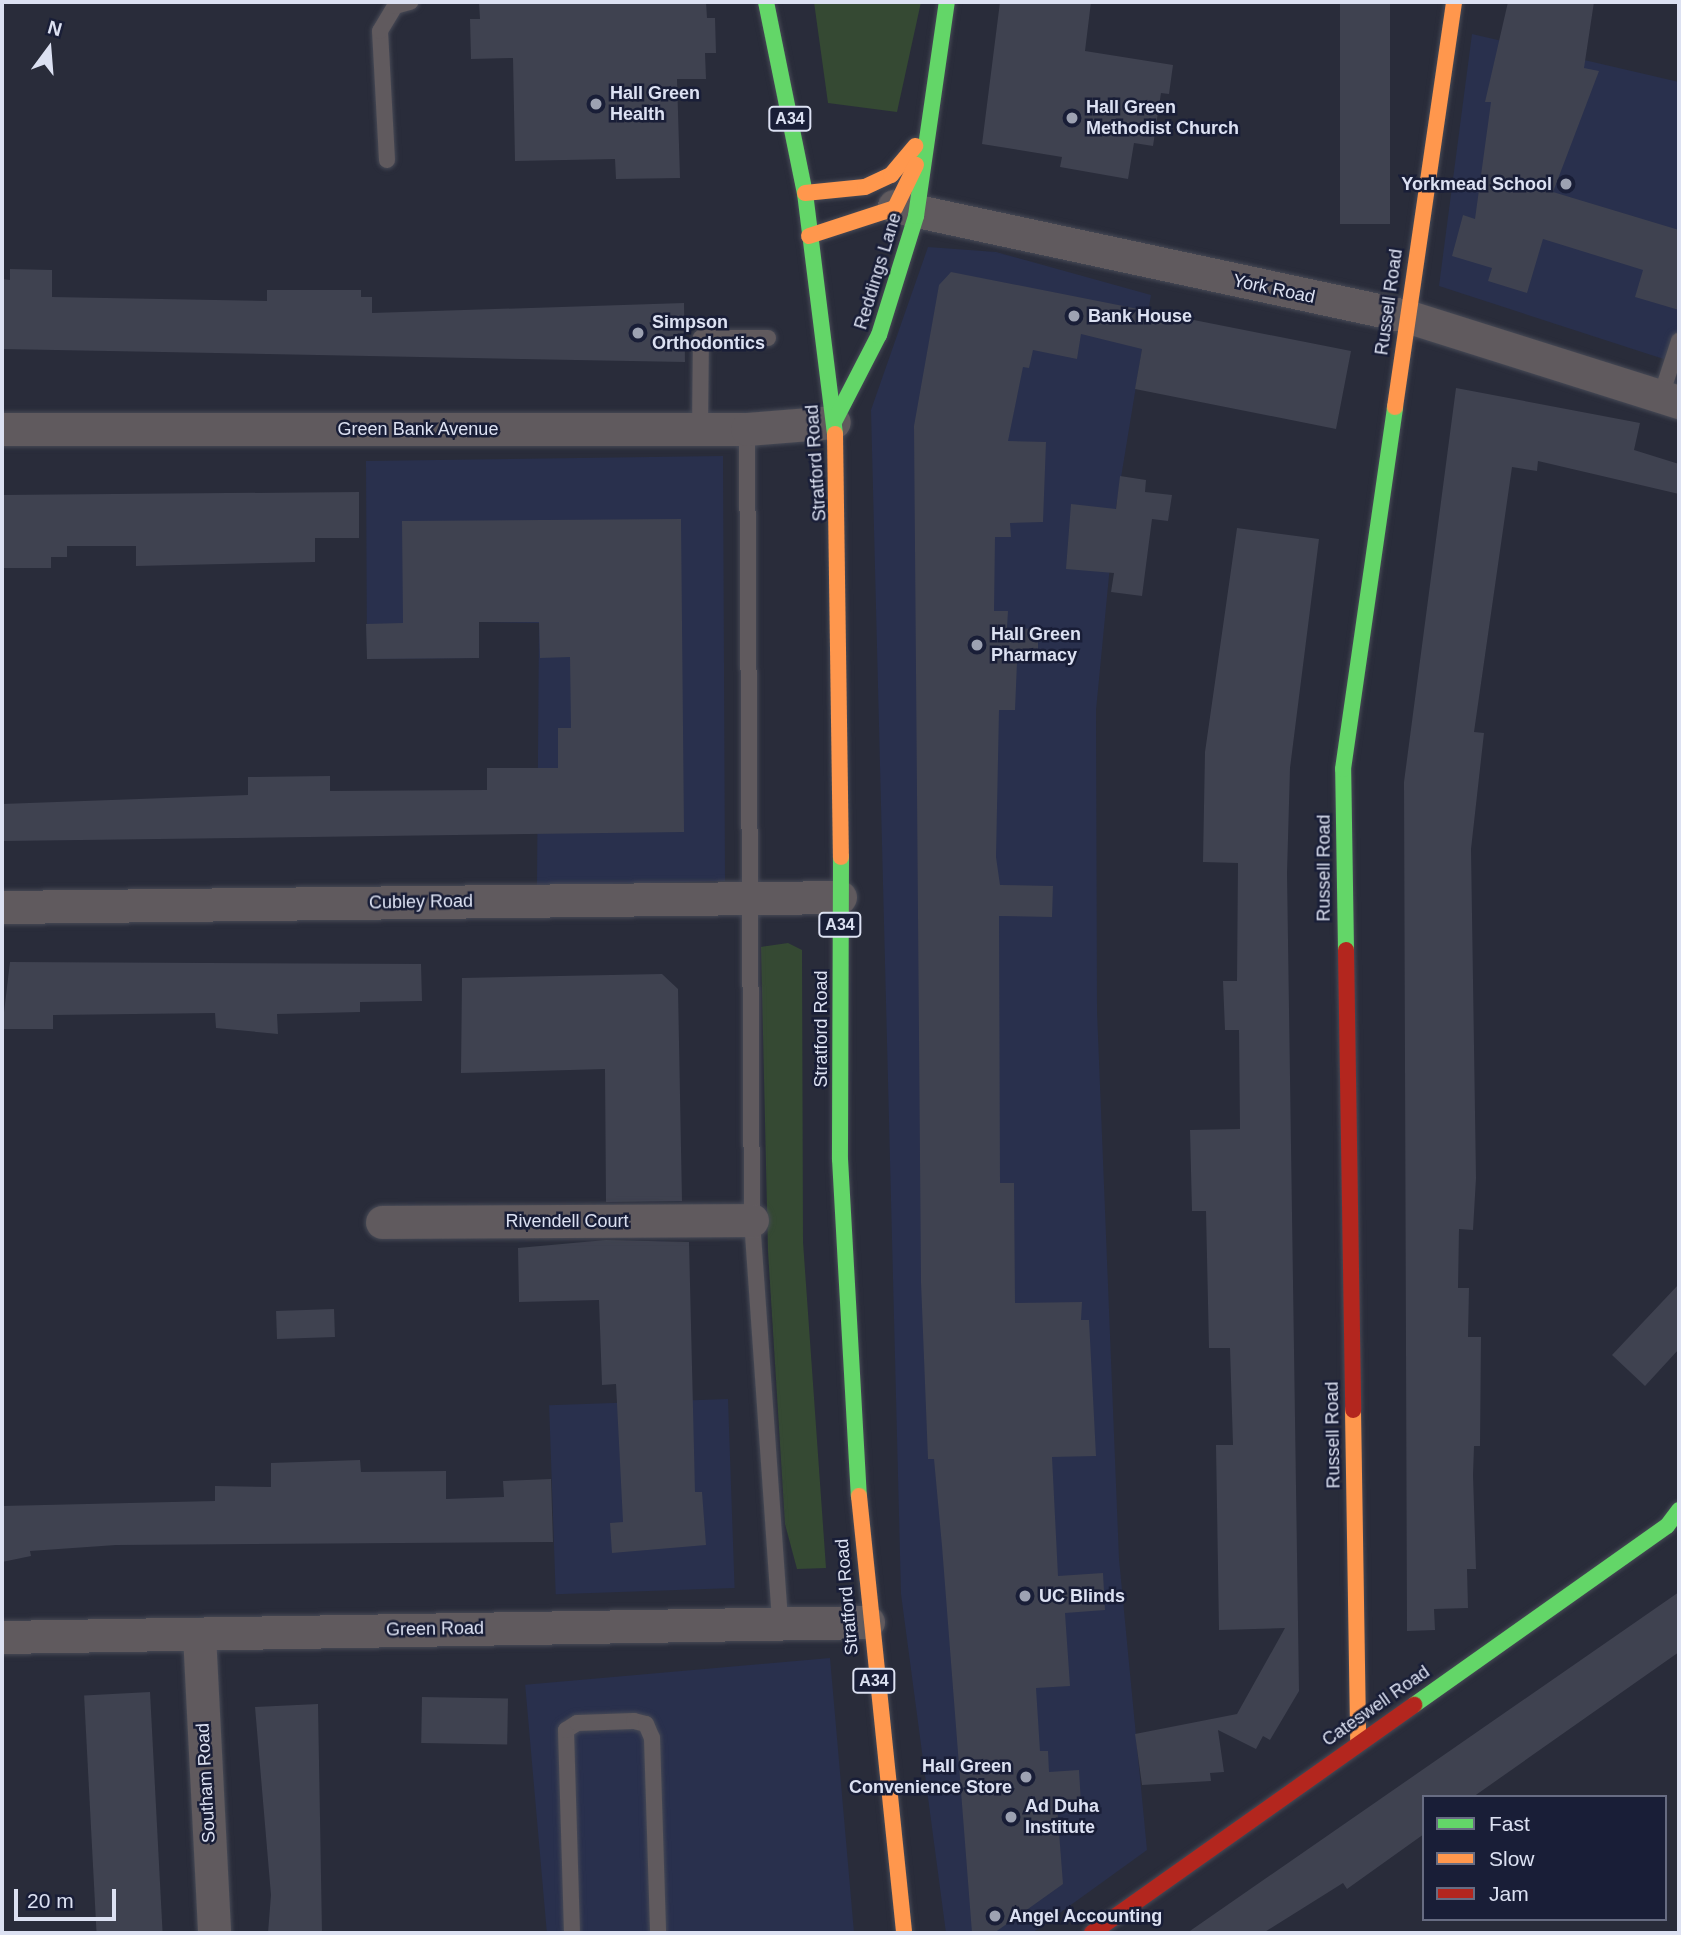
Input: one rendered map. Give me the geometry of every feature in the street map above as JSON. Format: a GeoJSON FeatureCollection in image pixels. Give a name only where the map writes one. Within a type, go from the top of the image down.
{"type":"FeatureCollection","features":[{"type":"Feature","properties":{"kind":"main road","name":"Stratford Road"},"geometry":{"type":"LineString","coordinates":[[766,2],[804,193],[834,422],[841,556],[841,1159],[868,1622],[904,1933]]}},
{"type":"Feature","properties":{"kind":"main road","name":"Reddings Lane"},"geometry":{"type":"LineString","coordinates":[[809,236],[895,202],[933,122],[947,2]]}},
{"type":"Feature","properties":{"kind":"main road","name":"Russell Road"},"geometry":{"type":"LineString","coordinates":[[1358,1741],[1343,769],[1406,316],[1454,2]]}},
{"type":"Feature","properties":{"kind":"main road","name":"Reddings Lane"},"geometry":{"type":"LineString","coordinates":[[895,202],[933,122]]}},
{"type":"Feature","properties":{"kind":"main road","name":"Reddings Lane"},"geometry":{"type":"LineString","coordinates":[[834,422],[879,335],[895,202],[891,175],[933,122]]}},
{"type":"Feature","properties":{"kind":"main road"},"geometry":{"type":"LineString","coordinates":[[804,193],[895,202]]}},
{"type":"Feature","properties":{"kind":"main road","name":"Cateswell Road"},"geometry":{"type":"LineString","coordinates":[[1092,1933],[1358,1741],[1675,1518]]}},
{"type":"Feature","properties":{"kind":"street","name":"York Road"},"geometry":{"type":"LineString","coordinates":[[895,202],[1406,316],[1670,399]]}},
{"type":"Feature","properties":{"kind":"street","name":"Green Bank Avenue"},"geometry":{"type":"LineString","coordinates":[[2,429],[747,429],[834,422]]}},
{"type":"Feature","properties":{"kind":"street","name":"Cubley Road"},"geometry":{"type":"LineString","coordinates":[[2,908],[840,897]]}},
{"type":"Feature","properties":{"kind":"street","name":"Rivendell Court"},"geometry":{"type":"LineString","coordinates":[[382,1222],[752,1220]]}},
{"type":"Feature","properties":{"kind":"street","name":"Green Road"},"geometry":{"type":"LineString","coordinates":[[2,1637],[868,1622]]}},
{"type":"Feature","properties":{"kind":"street","name":"Southam Road"},"geometry":{"type":"LineString","coordinates":[[199,1634],[214,1933]]}},
{"type":"Feature","properties":{"kind":"lane"},"geometry":{"type":"LineString","coordinates":[[387,160],[380,31],[395,6],[410,2]]}},
{"type":"Feature","properties":{"kind":"lane"},"geometry":{"type":"LineString","coordinates":[[700,429],[701,338],[768,338]]}},
{"type":"Feature","properties":{"kind":"lane"},"geometry":{"type":"LineString","coordinates":[[1670,399],[1679,341]]}},
{"type":"Feature","properties":{"kind":"lane"},"geometry":{"type":"LineString","coordinates":[[747,429],[746,898],[752,1220],[780,1622]]}},
{"type":"Feature","properties":{"kind":"lane"},"geometry":{"type":"LineString","coordinates":[[572,1933],[566,1730],[577,1723],[634,1721],[646,1724],[652,1738],[658,1933]]}},
{"type":"Feature","properties":{"kind":"shaded area","name":"Yorkmead School"},"geometry":{"type":"Polygon","coordinates":[[[1472,34],[1679,82],[1679,364],[1439,286],[1472,34]]]}},
{"type":"Feature","properties":{"kind":"shaded area"},"geometry":{"type":"Polygon","coordinates":[[[928,247],[996,252],[1151,295],[1115,514],[1096,710],[1097,1011],[1119,1559],[1147,1850],[1032,1933],[946,1933],[901,1594],[871,410],[928,247]]]}},
{"type":"Feature","properties":{"kind":"shaded area"},"geometry":{"type":"Polygon","coordinates":[[[723,456],[725,881],[537,886],[539,623],[479,622],[479,658],[367,659],[366,461],[723,456]]]}},
{"type":"Feature","properties":{"kind":"shaded area"},"geometry":{"type":"Polygon","coordinates":[[[728,1399],[735,1588],[556,1594],[549,1405],[728,1399]]]}},
{"type":"Feature","properties":{"kind":"shaded area"},"geometry":{"type":"Polygon","coordinates":[[[830,1658],[854,1933],[547,1933],[525,1685],[830,1658]]]}},
{"type":"Feature","properties":{"kind":"green space"},"geometry":{"type":"Polygon","coordinates":[[[814,2],[921,2],[897,112],[828,103],[814,2]]]}},
{"type":"Feature","properties":{"kind":"green space"},"geometry":{"type":"Polygon","coordinates":[[[788,943],[802,950],[803,1242],[826,1568],[797,1569],[785,1524],[768,1251],[761,947],[788,943]]]}},
{"type":"Feature","properties":{"kind":"building","name":"Hall Green Health"},"geometry":{"type":"Polygon","coordinates":[[[479,2],[706,2],[707,18],[715,18],[716,53],[705,53],[706,79],[677,79],[680,178],[616,179],[615,159],[515,161],[513,58],[471,59],[470,19],[480,19],[479,2]]]}},
{"type":"Feature","properties":{"kind":"building","name":"Hall Green Methodist Church"},"geometry":{"type":"Polygon","coordinates":[[[1000,2],[1091,2],[1085,51],[1173,65],[1169,94],[1161,93],[1153,146],[1134,143],[1128,179],[1060,167],[1062,157],[982,144],[1000,2]]]}},
{"type":"Feature","properties":{"kind":"building"},"geometry":{"type":"Polygon","coordinates":[[[1340,2],[1390,2],[1390,224],[1340,224],[1340,2]]]}},
{"type":"Feature","properties":{"kind":"building"},"geometry":{"type":"Polygon","coordinates":[[[1508,2],[1594,2],[1584,68],[1599,71],[1553,192],[1679,230],[1679,310],[1635,297],[1643,270],[1543,239],[1527,293],[1488,281],[1492,268],[1452,256],[1463,215],[1475,219],[1491,102],[1485,102],[1508,2]]]}},
{"type":"Feature","properties":{"kind":"building"},"geometry":{"type":"Polygon","coordinates":[[[10,269],[52,270],[52,297],[267,301],[267,290],[361,290],[361,297],[372,297],[372,313],[684,303],[685,362],[2,349],[2,279],[10,280],[10,269]]]}},
{"type":"Feature","properties":{"kind":"building"},"geometry":{"type":"Polygon","coordinates":[[[951,272],[1351,351],[1336,429],[1135,389],[1142,349],[1081,334],[1077,359],[1033,350],[1029,368],[1023,367],[1008,441],[1046,442],[1043,522],[1010,523],[1011,537],[995,537],[994,611],[1008,611],[1007,628],[1038,629],[1038,663],[1017,662],[1015,710],[999,710],[996,857],[1000,885],[1053,886],[1052,917],[999,916],[1000,1183],[1014,1183],[1015,1303],[1082,1302],[1081,1320],[1089,1320],[1096,1456],[1052,1457],[1058,1576],[1103,1573],[1105,1610],[1065,1613],[1070,1686],[1036,1688],[1040,1751],[1048,1751],[1049,1772],[1079,1770],[1081,1804],[1057,1806],[1063,1884],[994,1933],[972,1933],[934,1459],[928,1459],[921,1282],[914,426],[939,285],[951,272]]]}},
{"type":"Feature","properties":{"kind":"building"},"geometry":{"type":"Polygon","coordinates":[[[1456,388],[1640,423],[1634,450],[1679,464],[1679,494],[1538,461],[1537,471],[1512,467],[1474,732],[1484,733],[1471,849],[1476,1178],[1473,1230],[1459,1229],[1458,1288],[1469,1288],[1468,1337],[1481,1337],[1480,1446],[1474,1446],[1473,1475],[1476,1569],[1467,1569],[1468,1608],[1434,1609],[1435,1630],[1407,1631],[1404,782],[1456,388]]]}},
{"type":"Feature","properties":{"kind":"building"},"geometry":{"type":"Polygon","coordinates":[[[1120,476],[1146,480],[1145,492],[1172,495],[1168,521],[1152,519],[1142,596],[1111,592],[1114,573],[1066,569],[1071,504],[1116,509],[1120,476]]]}},
{"type":"Feature","properties":{"kind":"building"},"geometry":{"type":"Polygon","coordinates":[[[359,492],[359,538],[315,538],[315,562],[136,566],[136,546],[67,546],[67,557],[51,557],[51,568],[2,568],[2,495],[359,492]]]}},
{"type":"Feature","properties":{"kind":"building"},"geometry":{"type":"Polygon","coordinates":[[[681,519],[684,832],[2,841],[2,804],[248,795],[248,777],[330,776],[330,791],[487,790],[487,768],[558,768],[558,728],[571,728],[570,657],[540,658],[539,622],[479,622],[479,658],[367,659],[366,624],[403,623],[402,521],[681,519]]]}},
{"type":"Feature","properties":{"kind":"building"},"geometry":{"type":"Polygon","coordinates":[[[1237,528],[1319,539],[1290,768],[1287,873],[1299,1691],[1270,1740],[1263,1736],[1256,1749],[1218,1730],[1224,1772],[1210,1773],[1211,1781],[1142,1785],[1135,1734],[1237,1714],[1285,1628],[1219,1630],[1216,1445],[1233,1445],[1230,1348],[1209,1348],[1206,1211],[1192,1211],[1190,1130],[1240,1129],[1239,1030],[1225,1030],[1223,981],[1237,981],[1238,863],[1203,862],[1205,752],[1237,528]]]}},
{"type":"Feature","properties":{"kind":"building"},"geometry":{"type":"Polygon","coordinates":[[[10,962],[421,964],[422,1001],[360,1002],[360,1012],[277,1014],[278,1034],[216,1028],[215,1013],[53,1015],[53,1029],[2,1029],[10,962]]]}},
{"type":"Feature","properties":{"kind":"building"},"geometry":{"type":"Polygon","coordinates":[[[662,974],[678,989],[682,1201],[606,1202],[605,1069],[461,1073],[462,978],[662,974]]]}},
{"type":"Feature","properties":{"kind":"building"},"geometry":{"type":"Polygon","coordinates":[[[606,1240],[689,1242],[695,1492],[702,1492],[706,1545],[612,1553],[610,1523],[623,1522],[616,1384],[602,1385],[599,1300],[519,1302],[518,1248],[606,1240]]]}},
{"type":"Feature","properties":{"kind":"building"},"geometry":{"type":"Polygon","coordinates":[[[1679,1284],[1679,1349],[1645,1386],[1612,1355],[1679,1284]]]}},
{"type":"Feature","properties":{"kind":"building"},"geometry":{"type":"Polygon","coordinates":[[[334,1309],[335,1337],[277,1339],[276,1311],[334,1309]]]}},
{"type":"Feature","properties":{"kind":"building"},"geometry":{"type":"Polygon","coordinates":[[[360,1460],[361,1472],[446,1471],[446,1499],[504,1497],[503,1481],[551,1479],[553,1542],[116,1545],[30,1551],[31,1556],[2,1562],[2,1506],[215,1501],[215,1486],[271,1487],[271,1463],[360,1460]]]}},
{"type":"Feature","properties":{"kind":"building"},"geometry":{"type":"Polygon","coordinates":[[[1679,1592],[1679,1652],[1476,1795],[1422,1795],[1422,1835],[1347,1889],[1343,1883],[1263,1933],[1187,1933],[1679,1592]]]}},
{"type":"Feature","properties":{"kind":"building"},"geometry":{"type":"Polygon","coordinates":[[[150,1692],[163,1933],[97,1933],[84,1695],[150,1692]]]}},
{"type":"Feature","properties":{"kind":"building"},"geometry":{"type":"Polygon","coordinates":[[[422,1697],[508,1699],[507,1744],[421,1743],[422,1697]]]}},
{"type":"Feature","properties":{"kind":"building"},"geometry":{"type":"Polygon","coordinates":[[[318,1704],[322,1933],[268,1933],[271,1895],[255,1707],[318,1704]]]}},
{"type":"Feature","properties":{"kind":"traffic: fast"},"geometry":{"type":"LineString","coordinates":[[766,2],[805,193],[835,434]]}},
{"type":"Feature","properties":{"kind":"traffic: fast"},"geometry":{"type":"LineString","coordinates":[[834,422],[879,335],[916,216],[947,2]]}},
{"type":"Feature","properties":{"kind":"traffic: fast"},"geometry":{"type":"LineString","coordinates":[[1346,950],[1343,769],[1395,407]]}},
{"type":"Feature","properties":{"kind":"traffic: fast"},"geometry":{"type":"LineString","coordinates":[[841,857],[840,1159],[859,1496]]}},
{"type":"Feature","properties":{"kind":"traffic: fast"},"geometry":{"type":"LineString","coordinates":[[1414,1705],[1667,1526],[1679,1510]]}},
{"type":"Feature","properties":{"kind":"traffic: slow"},"geometry":{"type":"LineString","coordinates":[[1395,407],[1454,2]]}},
{"type":"Feature","properties":{"kind":"traffic: slow"},"geometry":{"type":"LineString","coordinates":[[805,193],[865,187],[891,175],[915,146]]}},
{"type":"Feature","properties":{"kind":"traffic: slow"},"geometry":{"type":"LineString","coordinates":[[809,236],[895,208],[916,165]]}},
{"type":"Feature","properties":{"kind":"traffic: slow"},"geometry":{"type":"LineString","coordinates":[[835,434],[841,857]]}},
{"type":"Feature","properties":{"kind":"traffic: slow"},"geometry":{"type":"LineString","coordinates":[[1353,1410],[1358,1741]]}},
{"type":"Feature","properties":{"kind":"traffic: slow"},"geometry":{"type":"LineString","coordinates":[[859,1496],[904,1933]]}},
{"type":"Feature","properties":{"kind":"traffic: jam"},"geometry":{"type":"LineString","coordinates":[[1346,950],[1353,1410]]}},
{"type":"Feature","properties":{"kind":"traffic: jam"},"geometry":{"type":"LineString","coordinates":[[1092,1933],[1414,1705]]}},
{"type":"Feature","properties":{"kind":"place","name":"Hall Green Health"},"geometry":{"type":"Point","coordinates":[596,104]}},
{"type":"Feature","properties":{"kind":"place","name":"Hall Green Methodist Church"},"geometry":{"type":"Point","coordinates":[1072,118]}},
{"type":"Feature","properties":{"kind":"place","name":"Yorkmead School"},"geometry":{"type":"Point","coordinates":[1566,184]}},
{"type":"Feature","properties":{"kind":"place","name":"Bank House"},"geometry":{"type":"Point","coordinates":[1074,316]}},
{"type":"Feature","properties":{"kind":"place","name":"Simpson Orthodontics"},"geometry":{"type":"Point","coordinates":[638,333]}},
{"type":"Feature","properties":{"kind":"place","name":"Hall Green Pharmacy"},"geometry":{"type":"Point","coordinates":[977,645]}},
{"type":"Feature","properties":{"kind":"place","name":"UC Blinds"},"geometry":{"type":"Point","coordinates":[1025,1596]}},
{"type":"Feature","properties":{"kind":"place","name":"Hall Green Convenience Store"},"geometry":{"type":"Point","coordinates":[1026,1777]}},
{"type":"Feature","properties":{"kind":"place","name":"Ad Duha Institute"},"geometry":{"type":"Point","coordinates":[1011,1817]}},
{"type":"Feature","properties":{"kind":"place","name":"Angel Accounting"},"geometry":{"type":"Point","coordinates":[995,1916]}}]}
